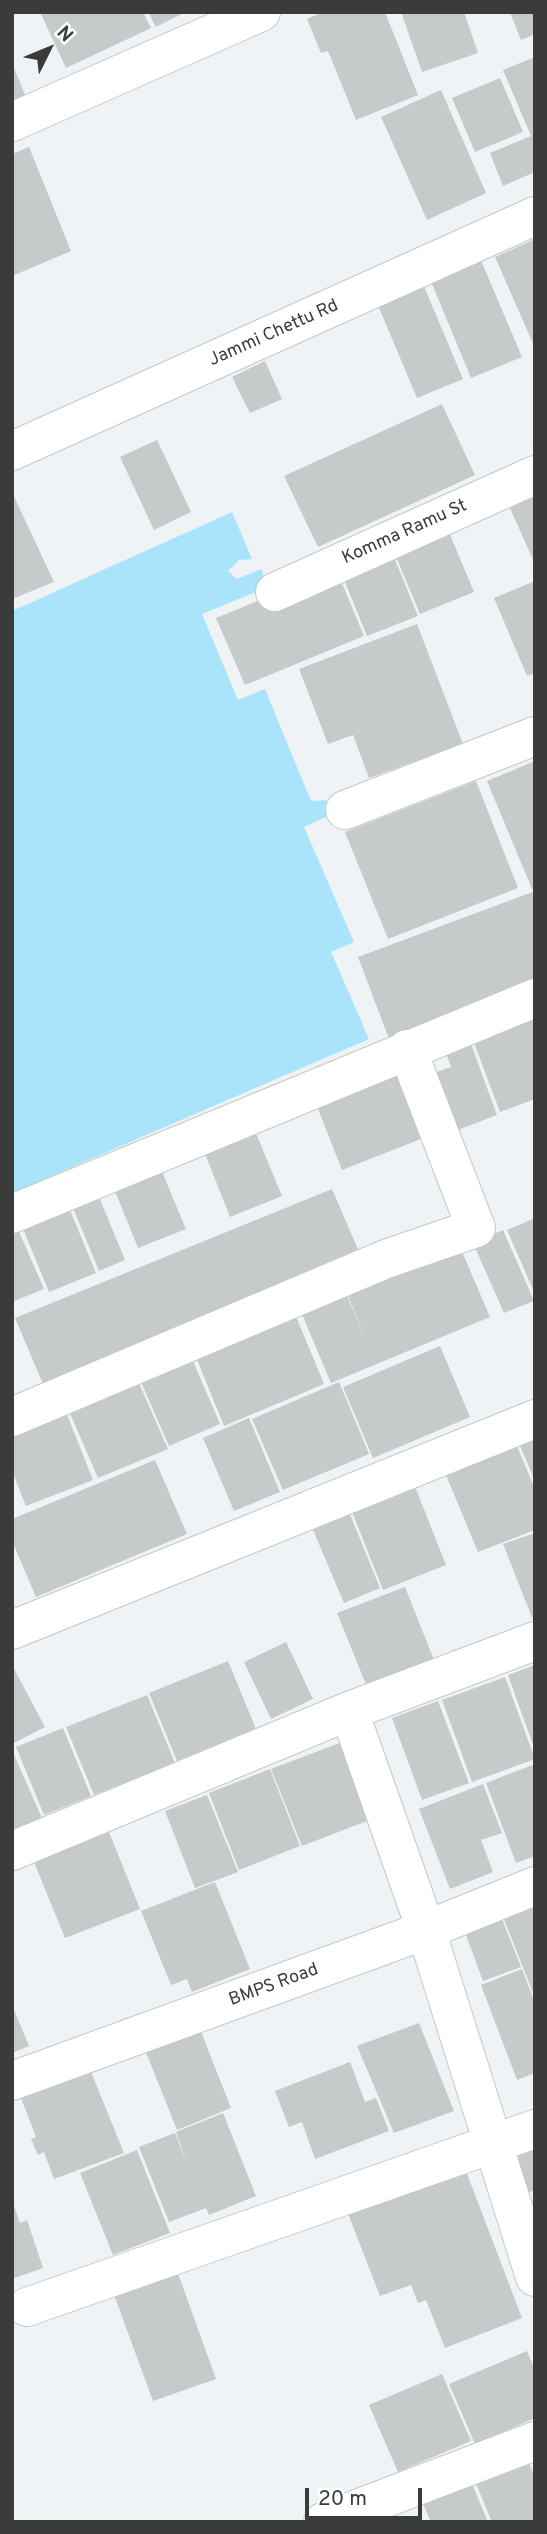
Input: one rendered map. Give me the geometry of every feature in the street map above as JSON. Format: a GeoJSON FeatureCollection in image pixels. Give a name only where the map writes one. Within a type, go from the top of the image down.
{"type":"FeatureCollection","features":[{"type":"Feature","properties":{"kind":"street"},"geometry":{"type":"LineString","coordinates":[[12,122],[261,12]]}},
{"type":"Feature","properties":{"kind":"street","name":"Jammi Chettu Rd"},"geometry":{"type":"LineString","coordinates":[[12,452],[535,216]]}},
{"type":"Feature","properties":{"kind":"street","name":"Komma Ramu St"},"geometry":{"type":"LineString","coordinates":[[275,592],[535,475]]}},
{"type":"Feature","properties":{"kind":"street"},"geometry":{"type":"LineString","coordinates":[[345,810],[535,736]]}},
{"type":"Feature","properties":{"kind":"street"},"geometry":{"type":"LineString","coordinates":[[12,1214],[535,998]]}},
{"type":"Feature","properties":{"kind":"street"},"geometry":{"type":"LineString","coordinates":[[12,1417],[386,1259],[477,1228],[407,1049]]}},
{"type":"Feature","properties":{"kind":"street"},"geometry":{"type":"LineString","coordinates":[[12,1630],[535,1419]]}},
{"type":"Feature","properties":{"kind":"street"},"geometry":{"type":"LineString","coordinates":[[12,1851],[348,1711],[535,1641]]}},
{"type":"Feature","properties":{"kind":"street"},"geometry":{"type":"LineString","coordinates":[[348,1711],[426,1930],[491,2144],[535,2277]]}},
{"type":"Feature","properties":{"kind":"street","name":"BMPS Road"},"geometry":{"type":"LineString","coordinates":[[12,2081],[426,1930],[535,1886]]}},
{"type":"Feature","properties":{"kind":"street"},"geometry":{"type":"LineString","coordinates":[[27,2307],[535,2129]]}},
{"type":"Feature","properties":{"kind":"street"},"geometry":{"type":"LineString","coordinates":[[323,2522],[535,2441]]}},
{"type":"Feature","properties":{"kind":"shaded area"},"geometry":{"type":"Polygon","coordinates":[[[232,512],[252,559],[239,560],[228,571],[237,579],[261,569],[268,587],[202,614],[238,700],[265,689],[311,801],[326,800],[332,814],[304,827],[354,942],[331,952],[369,1039],[12,1193],[12,611],[232,512]]]}},
{"type":"Feature","properties":{"kind":"building"},"geometry":{"type":"Polygon","coordinates":[[[40,12],[143,12],[151,28],[66,68],[40,12]]]}},
{"type":"Feature","properties":{"kind":"building"},"geometry":{"type":"Polygon","coordinates":[[[148,12],[186,12],[156,27],[148,12]]]}},
{"type":"Feature","properties":{"kind":"building"},"geometry":{"type":"Polygon","coordinates":[[[323,12],[385,12],[418,95],[356,120],[328,51],[321,53],[307,19],[323,12]]]}},
{"type":"Feature","properties":{"kind":"building"},"geometry":{"type":"Polygon","coordinates":[[[401,12],[464,12],[478,53],[422,72],[401,12]]]}},
{"type":"Feature","properties":{"kind":"building"},"geometry":{"type":"Polygon","coordinates":[[[510,12],[535,12],[535,34],[521,40],[510,12]]]}},
{"type":"Feature","properties":{"kind":"building"},"geometry":{"type":"Polygon","coordinates":[[[535,57],[535,172],[503,186],[490,153],[531,136],[503,70],[535,57]]]}},
{"type":"Feature","properties":{"kind":"building"},"geometry":{"type":"Polygon","coordinates":[[[12,63],[26,97],[12,102],[12,63]]]}},
{"type":"Feature","properties":{"kind":"building"},"geometry":{"type":"Polygon","coordinates":[[[500,78],[523,132],[475,152],[452,98],[500,78]]]}},
{"type":"Feature","properties":{"kind":"building"},"geometry":{"type":"Polygon","coordinates":[[[441,90],[486,193],[427,220],[381,117],[441,90]]]}},
{"type":"Feature","properties":{"kind":"building"},"geometry":{"type":"Polygon","coordinates":[[[29,147],[71,251],[12,276],[12,154],[29,147]]]}},
{"type":"Feature","properties":{"kind":"building"},"geometry":{"type":"Polygon","coordinates":[[[535,239],[535,348],[495,257],[535,239]]]}},
{"type":"Feature","properties":{"kind":"building"},"geometry":{"type":"Polygon","coordinates":[[[480,258],[522,357],[471,378],[430,279],[480,258]]]}},
{"type":"Feature","properties":{"kind":"building"},"geometry":{"type":"Polygon","coordinates":[[[423,284],[463,379],[417,398],[377,303],[423,284]]]}},
{"type":"Feature","properties":{"kind":"building"},"geometry":{"type":"Polygon","coordinates":[[[265,361],[282,399],[250,413],[232,377],[265,361]]]}},
{"type":"Feature","properties":{"kind":"building"},"geometry":{"type":"Polygon","coordinates":[[[442,404],[475,475],[318,547],[284,476],[442,404]]]}},
{"type":"Feature","properties":{"kind":"building"},"geometry":{"type":"Polygon","coordinates":[[[157,440],[191,512],[154,530],[120,457],[157,440]]]}},
{"type":"Feature","properties":{"kind":"building"},"geometry":{"type":"Polygon","coordinates":[[[535,483],[535,564],[505,497],[535,483]]]}},
{"type":"Feature","properties":{"kind":"building"},"geometry":{"type":"Polygon","coordinates":[[[12,492],[54,582],[12,599],[12,492]]]}},
{"type":"Feature","properties":{"kind":"building"},"geometry":{"type":"Polygon","coordinates":[[[446,525],[474,592],[420,614],[392,547],[446,525]]]}},
{"type":"Feature","properties":{"kind":"building"},"geometry":{"type":"Polygon","coordinates":[[[389,545],[418,616],[367,636],[338,565],[389,545]]]}},
{"type":"Feature","properties":{"kind":"building"},"geometry":{"type":"Polygon","coordinates":[[[336,569],[364,636],[245,685],[216,618],[336,569]]]}},
{"type":"Feature","properties":{"kind":"building"},"geometry":{"type":"Polygon","coordinates":[[[535,581],[535,673],[527,676],[494,598],[535,581]]]}},
{"type":"Feature","properties":{"kind":"building"},"geometry":{"type":"Polygon","coordinates":[[[417,624],[463,744],[369,778],[353,735],[328,744],[299,669],[417,624]]]}},
{"type":"Feature","properties":{"kind":"building"},"geometry":{"type":"Polygon","coordinates":[[[535,761],[535,888],[532,889],[487,781],[535,761]]]}},
{"type":"Feature","properties":{"kind":"building"},"geometry":{"type":"Polygon","coordinates":[[[476,781],[518,888],[388,939],[345,832],[476,781]]]}},
{"type":"Feature","properties":{"kind":"building"},"geometry":{"type":"Polygon","coordinates":[[[535,891],[535,984],[389,1039],[358,957],[535,891]]]}},
{"type":"Feature","properties":{"kind":"building"},"geometry":{"type":"Polygon","coordinates":[[[535,1018],[535,1099],[500,1112],[473,1040],[535,1018]]]}},
{"type":"Feature","properties":{"kind":"building"},"geometry":{"type":"Polygon","coordinates":[[[471,1044],[497,1115],[450,1133],[428,1075],[451,1067],[446,1053],[471,1044]]]}},
{"type":"Feature","properties":{"kind":"building"},"geometry":{"type":"Polygon","coordinates":[[[405,1069],[431,1135],[342,1170],[316,1104],[405,1069]]]}},
{"type":"Feature","properties":{"kind":"building"},"geometry":{"type":"Polygon","coordinates":[[[253,1126],[282,1196],[230,1217],[202,1146],[253,1126]]]}},
{"type":"Feature","properties":{"kind":"building"},"geometry":{"type":"Polygon","coordinates":[[[160,1167],[186,1229],[138,1248],[113,1186],[160,1167]]]}},
{"type":"Feature","properties":{"kind":"building"},"geometry":{"type":"Polygon","coordinates":[[[332,1189],[363,1261],[46,1391],[15,1318],[332,1189]]]}},
{"type":"Feature","properties":{"kind":"building"},"geometry":{"type":"Polygon","coordinates":[[[97,1192],[125,1260],[99,1271],[71,1203],[97,1192]]]}},
{"type":"Feature","properties":{"kind":"building"},"geometry":{"type":"Polygon","coordinates":[[[68,1205],[96,1273],[49,1292],[21,1224],[68,1205]]]}},
{"type":"Feature","properties":{"kind":"building"},"geometry":{"type":"Polygon","coordinates":[[[535,1218],[535,1294],[507,1230],[535,1218]]]}},
{"type":"Feature","properties":{"kind":"building"},"geometry":{"type":"Polygon","coordinates":[[[17,1227],[44,1289],[12,1302],[12,1229],[17,1227]]]}},
{"type":"Feature","properties":{"kind":"building"},"geometry":{"type":"Polygon","coordinates":[[[503,1230],[534,1301],[504,1313],[473,1243],[503,1230]]]}},
{"type":"Feature","properties":{"kind":"building"},"geometry":{"type":"Polygon","coordinates":[[[460,1247],[490,1317],[331,1383],[301,1312],[346,1293],[368,1345],[347,1293],[460,1247]]]}},
{"type":"Feature","properties":{"kind":"building"},"geometry":{"type":"Polygon","coordinates":[[[295,1314],[324,1384],[224,1426],[195,1355],[295,1314]]]}},
{"type":"Feature","properties":{"kind":"building"},"geometry":{"type":"Polygon","coordinates":[[[440,1346],[470,1417],[373,1458],[343,1387],[440,1346]]]}},
{"type":"Feature","properties":{"kind":"building"},"geometry":{"type":"Polygon","coordinates":[[[190,1354],[220,1424],[169,1446],[138,1375],[190,1354]]]}},
{"type":"Feature","properties":{"kind":"building"},"geometry":{"type":"Polygon","coordinates":[[[137,1379],[168,1449],[98,1478],[68,1409],[137,1379]]]}},
{"type":"Feature","properties":{"kind":"building"},"geometry":{"type":"Polygon","coordinates":[[[339,1382],[369,1454],[283,1490],[252,1419],[339,1382]]]}},
{"type":"Feature","properties":{"kind":"building"},"geometry":{"type":"Polygon","coordinates":[[[64,1407],[93,1480],[26,1506],[12,1471],[12,1428],[64,1407]]]}},
{"type":"Feature","properties":{"kind":"building"},"geometry":{"type":"Polygon","coordinates":[[[249,1418],[280,1492],[234,1511],[203,1438],[249,1418]]]}},
{"type":"Feature","properties":{"kind":"building"},"geometry":{"type":"Polygon","coordinates":[[[535,1429],[535,1481],[516,1436],[535,1429]]]}},
{"type":"Feature","properties":{"kind":"building"},"geometry":{"type":"Polygon","coordinates":[[[514,1439],[535,1489],[535,1530],[478,1552],[443,1468],[514,1439]]]}},
{"type":"Feature","properties":{"kind":"building"},"geometry":{"type":"Polygon","coordinates":[[[155,1460],[187,1534],[36,1597],[12,1541],[12,1519],[155,1460]]]}},
{"type":"Feature","properties":{"kind":"building"},"geometry":{"type":"Polygon","coordinates":[[[412,1479],[446,1565],[383,1590],[349,1504],[412,1479]]]}},
{"type":"Feature","properties":{"kind":"building"},"geometry":{"type":"Polygon","coordinates":[[[345,1502],[380,1588],[344,1603],[308,1518],[345,1502]]]}},
{"type":"Feature","properties":{"kind":"building"},"geometry":{"type":"Polygon","coordinates":[[[535,1533],[535,1625],[503,1544],[535,1533]]]}},
{"type":"Feature","properties":{"kind":"building"},"geometry":{"type":"Polygon","coordinates":[[[405,1587],[434,1660],[367,1687],[337,1613],[405,1587]]]}},
{"type":"Feature","properties":{"kind":"building"},"geometry":{"type":"Polygon","coordinates":[[[286,1642],[313,1699],[271,1719],[244,1662],[286,1642]]]}},
{"type":"Feature","properties":{"kind":"building"},"geometry":{"type":"Polygon","coordinates":[[[228,1661],[256,1729],[177,1761],[149,1693],[228,1661]]]}},
{"type":"Feature","properties":{"kind":"building"},"geometry":{"type":"Polygon","coordinates":[[[12,1665],[45,1727],[12,1744],[12,1665]]]}},
{"type":"Feature","properties":{"kind":"building"},"geometry":{"type":"Polygon","coordinates":[[[535,1665],[535,1748],[534,1748],[508,1675],[535,1665]]]}},
{"type":"Feature","properties":{"kind":"building"},"geometry":{"type":"Polygon","coordinates":[[[505,1677],[535,1759],[472,1782],[442,1700],[505,1677]]]}},
{"type":"Feature","properties":{"kind":"building"},"geometry":{"type":"Polygon","coordinates":[[[147,1695],[175,1763],[94,1795],[66,1727],[147,1695]]]}},
{"type":"Feature","properties":{"kind":"building"},"geometry":{"type":"Polygon","coordinates":[[[438,1701],[469,1783],[422,1800],[392,1718],[438,1701]]]}},
{"type":"Feature","properties":{"kind":"building"},"geometry":{"type":"Polygon","coordinates":[[[63,1728],[91,1796],[44,1815],[16,1747],[63,1728]]]}},
{"type":"Feature","properties":{"kind":"building"},"geometry":{"type":"Polygon","coordinates":[[[342,1742],[372,1819],[302,1846],[271,1769],[342,1742]]]}},
{"type":"Feature","properties":{"kind":"building"},"geometry":{"type":"Polygon","coordinates":[[[12,1750],[42,1818],[12,1830],[12,1750]]]}},
{"type":"Feature","properties":{"kind":"building"},"geometry":{"type":"Polygon","coordinates":[[[535,1764],[535,1856],[516,1863],[486,1783],[535,1764]]]}},
{"type":"Feature","properties":{"kind":"building"},"geometry":{"type":"Polygon","coordinates":[[[270,1769],[300,1846],[239,1870],[209,1793],[270,1769]]]}},
{"type":"Feature","properties":{"kind":"building"},"geometry":{"type":"Polygon","coordinates":[[[483,1784],[502,1833],[481,1840],[493,1872],[450,1889],[419,1809],[483,1784]]]}},
{"type":"Feature","properties":{"kind":"building"},"geometry":{"type":"Polygon","coordinates":[[[207,1795],[238,1872],[195,1888],[165,1811],[207,1795]]]}},
{"type":"Feature","properties":{"kind":"building"},"geometry":{"type":"Polygon","coordinates":[[[109,1832],[140,1909],[65,1938],[34,1862],[109,1832]]]}},
{"type":"Feature","properties":{"kind":"building"},"geometry":{"type":"Polygon","coordinates":[[[215,1882],[250,1969],[192,1992],[187,1979],[171,1985],[141,1911],[215,1882]]]}},
{"type":"Feature","properties":{"kind":"building"},"geometry":{"type":"Polygon","coordinates":[[[535,1901],[535,1998],[502,1914],[535,1901]]]}},
{"type":"Feature","properties":{"kind":"building"},"geometry":{"type":"Polygon","coordinates":[[[500,1914],[521,1967],[483,1981],[463,1927],[500,1914]]]}},
{"type":"Feature","properties":{"kind":"building"},"geometry":{"type":"Polygon","coordinates":[[[522,1969],[535,2003],[535,2073],[517,2080],[481,1985],[522,1969]]]}},
{"type":"Feature","properties":{"kind":"building"},"geometry":{"type":"Polygon","coordinates":[[[12,2005],[29,2046],[12,2053],[12,2005]]]}},
{"type":"Feature","properties":{"kind":"building"},"geometry":{"type":"Polygon","coordinates":[[[419,2023],[454,2111],[394,2133],[357,2046],[419,2023]]]}},
{"type":"Feature","properties":{"kind":"building"},"geometry":{"type":"Polygon","coordinates":[[[198,2024],[231,2108],[177,2130],[143,2045],[198,2024]]]}},
{"type":"Feature","properties":{"kind":"building"},"geometry":{"type":"Polygon","coordinates":[[[350,2062],[365,2102],[376,2098],[389,2131],[315,2159],[302,2122],[289,2127],[275,2091],[350,2062]]]}},
{"type":"Feature","properties":{"kind":"building"},"geometry":{"type":"Polygon","coordinates":[[[89,2067],[124,2153],[54,2179],[44,2152],[38,2155],[31,2139],[36,2137],[19,2093],[89,2067]]]}},
{"type":"Feature","properties":{"kind":"building"},"geometry":{"type":"Polygon","coordinates":[[[223,2113],[256,2196],[209,2215],[206,2208],[169,2222],[139,2147],[175,2133],[187,2163],[176,2132],[223,2113]]]}},
{"type":"Feature","properties":{"kind":"building"},"geometry":{"type":"Polygon","coordinates":[[[535,2144],[535,2190],[516,2197],[502,2155],[535,2144]]]}},
{"type":"Feature","properties":{"kind":"building"},"geometry":{"type":"Polygon","coordinates":[[[137,2150],[170,2233],[113,2255],[80,2173],[137,2150]]]}},
{"type":"Feature","properties":{"kind":"building"},"geometry":{"type":"Polygon","coordinates":[[[464,2166],[522,2318],[445,2348],[426,2300],[418,2303],[411,2285],[380,2296],[347,2211],[464,2166]]]}},
{"type":"Feature","properties":{"kind":"building"},"geometry":{"type":"Polygon","coordinates":[[[13,2203],[20,2223],[27,2220],[43,2268],[12,2279],[13,2203]]]}},
{"type":"Feature","properties":{"kind":"building"},"geometry":{"type":"Polygon","coordinates":[[[176,2268],[216,2379],[153,2401],[113,2292],[176,2268]]]}},
{"type":"Feature","properties":{"kind":"building"},"geometry":{"type":"Polygon","coordinates":[[[527,2351],[535,2370],[535,2418],[475,2444],[449,2384],[527,2351]]]}},
{"type":"Feature","properties":{"kind":"building"},"geometry":{"type":"Polygon","coordinates":[[[442,2374],[471,2441],[398,2472],[369,2405],[442,2374]]]}},
{"type":"Feature","properties":{"kind":"building"},"geometry":{"type":"Polygon","coordinates":[[[526,2457],[535,2477],[535,2522],[492,2522],[474,2479],[526,2457]]]}},
{"type":"Feature","properties":{"kind":"building"},"geometry":{"type":"Polygon","coordinates":[[[470,2479],[488,2522],[431,2522],[421,2499],[470,2479]]]}},
{"type":"Feature","properties":{"kind":"building"},"geometry":{"type":"Polygon","coordinates":[[[394,2511],[398,2522],[368,2522],[394,2511]]]}}]}
